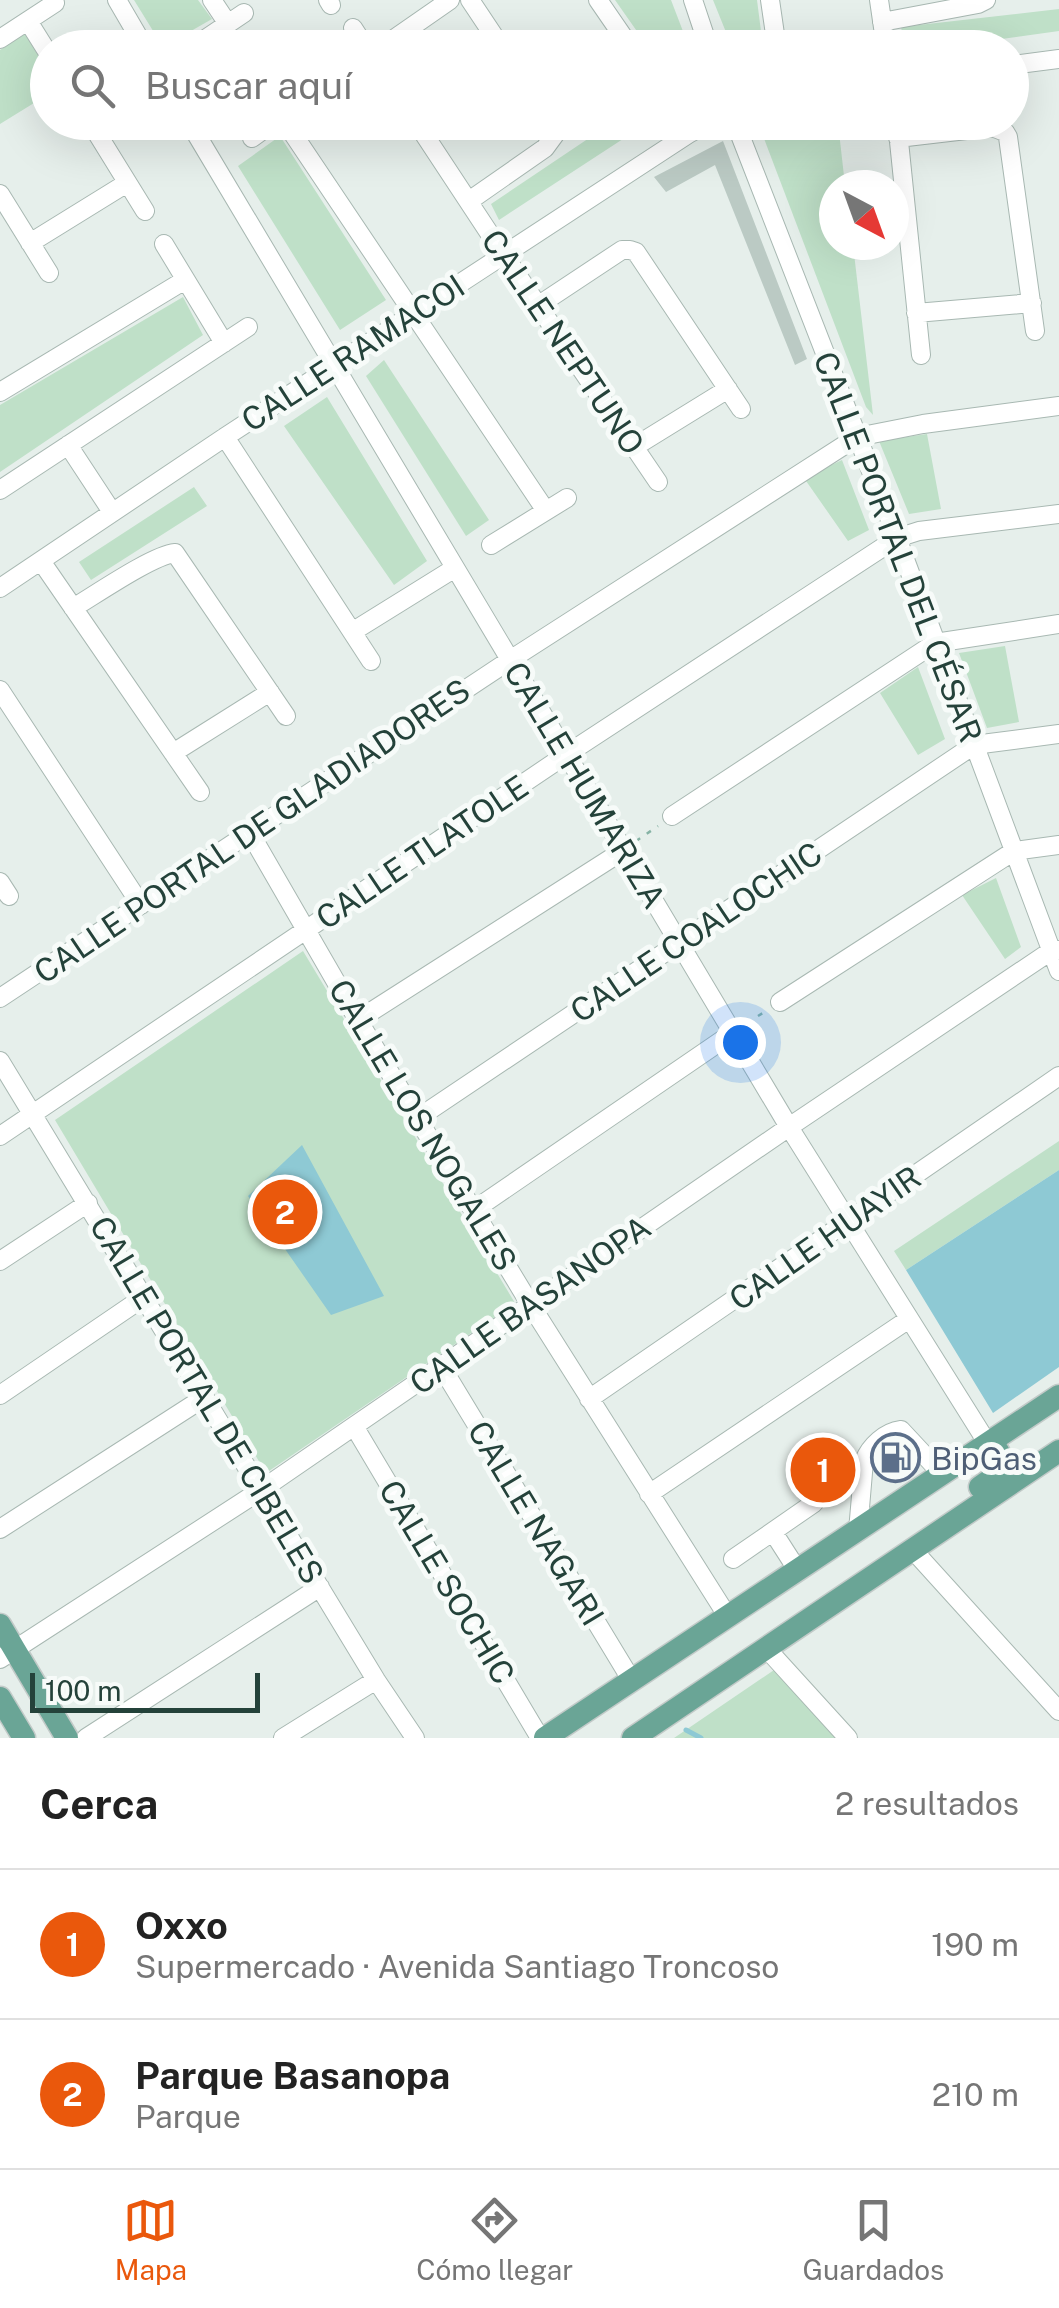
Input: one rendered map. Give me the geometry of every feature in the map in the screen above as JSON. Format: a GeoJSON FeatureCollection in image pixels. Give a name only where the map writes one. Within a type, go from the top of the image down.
{"type":"FeatureCollection","features":[{"type":"Feature","properties":{"kind":"main road"},"geometry":{"type":"LineString","coordinates":[[542,1738],[1059,1396]]}},
{"type":"Feature","properties":{"kind":"main road"},"geometry":{"type":"LineString","coordinates":[[884,1570],[894,1553],[1000,1472],[1004,1461],[988,1444]]}},
{"type":"Feature","properties":{"kind":"main road"},"geometry":{"type":"LineString","coordinates":[[633,1738],[1059,1452]]}},
{"type":"Feature","properties":{"kind":"main road"},"geometry":{"type":"LineString","coordinates":[[0,1625],[8,1654],[66,1738]]}},
{"type":"Feature","properties":{"kind":"main road"},"geometry":{"type":"LineString","coordinates":[[0,1698],[24,1738]]}},
{"type":"Feature","properties":{"kind":"street"},"geometry":{"type":"LineString","coordinates":[[116,0],[134,30]]}},
{"type":"Feature","properties":{"kind":"street"},"geometry":{"type":"LineString","coordinates":[[212,0],[236,19],[219,30]]}},
{"type":"Feature","properties":{"kind":"street"},"geometry":{"type":"LineString","coordinates":[[407,30],[450,0]]}},
{"type":"Feature","properties":{"kind":"street"},"geometry":{"type":"LineString","coordinates":[[470,0],[490,30]]}},
{"type":"Feature","properties":{"kind":"street"},"geometry":{"type":"LineString","coordinates":[[598,0],[619,30]]}},
{"type":"Feature","properties":{"kind":"street"},"geometry":{"type":"LineString","coordinates":[[692,0],[703,30]]}},
{"type":"Feature","properties":{"kind":"street"},"geometry":{"type":"LineString","coordinates":[[770,0],[774,30]]}},
{"type":"Feature","properties":{"kind":"street"},"geometry":{"type":"LineString","coordinates":[[879,0],[883,30]]}},
{"type":"Feature","properties":{"kind":"street"},"geometry":{"type":"LineString","coordinates":[[882,22],[986,0]]}},
{"type":"Feature","properties":{"kind":"street"},"geometry":{"type":"LineString","coordinates":[[0,38],[55,3]]}},
{"type":"Feature","properties":{"kind":"street"},"geometry":{"type":"LineString","coordinates":[[28,21],[34,30]]}},
{"type":"Feature","properties":{"kind":"street"},"geometry":{"type":"LineString","coordinates":[[1029,63],[1059,59]]}},
{"type":"Feature","properties":{"kind":"street"},"geometry":{"type":"LineString","coordinates":[[101,140],[146,211]]}},
{"type":"Feature","properties":{"kind":"street","name":"CALLE HUMARIZA"},"geometry":{"type":"LineString","coordinates":[[201,140],[789,1127],[988,1444]]}},
{"type":"Feature","properties":{"kind":"street"},"geometry":{"type":"LineString","coordinates":[[297,140],[546,511]]}},
{"type":"Feature","properties":{"kind":"street","name":"CALLE NEPTUNO"},"geometry":{"type":"LineString","coordinates":[[428,140],[658,482]]}},
{"type":"Feature","properties":{"kind":"street","name":"CALLE NEPTUNO"},"geometry":{"type":"LineString","coordinates":[[469,201],[551,140]]}},
{"type":"Feature","properties":{"kind":"street","name":"CALLE RAMACOI"},"geometry":{"type":"LineString","coordinates":[[0,588],[669,140]]}},
{"type":"Feature","properties":{"kind":"street","name":"CALLE PORTAL DEL CÉSAR"},"geometry":{"type":"LineString","coordinates":[[742,140],[1055,950],[1059,972]]}},
{"type":"Feature","properties":{"kind":"street"},"geometry":{"type":"LineString","coordinates":[[898,140],[921,355]]}},
{"type":"Feature","properties":{"kind":"street"},"geometry":{"type":"LineString","coordinates":[[1008,140],[1035,331]]}},
{"type":"Feature","properties":{"kind":"street"},"geometry":{"type":"LineString","coordinates":[[30,243],[127,183]]}},
{"type":"Feature","properties":{"kind":"street"},"geometry":{"type":"LineString","coordinates":[[0,194],[49,274]]}},
{"type":"Feature","properties":{"kind":"street"},"geometry":{"type":"LineString","coordinates":[[164,244],[224,342]]}},
{"type":"Feature","properties":{"kind":"street"},"geometry":{"type":"LineString","coordinates":[[539,305],[622,250],[630,250],[640,257],[742,409]]}},
{"type":"Feature","properties":{"kind":"street"},"geometry":{"type":"LineString","coordinates":[[0,392],[186,280]]}},
{"type":"Feature","properties":{"kind":"street"},"geometry":{"type":"LineString","coordinates":[[916,313],[1032,303]]}},
{"type":"Feature","properties":{"kind":"street"},"geometry":{"type":"LineString","coordinates":[[0,490],[248,327]]}},
{"type":"Feature","properties":{"kind":"street"},"geometry":{"type":"LineString","coordinates":[[634,447],[728,390]]}},
{"type":"Feature","properties":{"kind":"street"},"geometry":{"type":"LineString","coordinates":[[857,437],[1059,406]]}},
{"type":"Feature","properties":{"kind":"street"},"geometry":{"type":"LineString","coordinates":[[225,437],[371,661]]}},
{"type":"Feature","properties":{"kind":"street","name":"CALLE PORTAL DE GLADIADORES"},"geometry":{"type":"LineString","coordinates":[[0,998],[510,660],[857,437]]}},
{"type":"Feature","properties":{"kind":"street"},"geometry":{"type":"LineString","coordinates":[[68,445],[112,512]]}},
{"type":"Feature","properties":{"kind":"street"},"geometry":{"type":"LineString","coordinates":[[491,544],[568,498]]}},
{"type":"Feature","properties":{"kind":"street"},"geometry":{"type":"LineString","coordinates":[[897,538],[919,531],[1059,514]]}},
{"type":"Feature","properties":{"kind":"street","name":"CALLE TLATOLE"},"geometry":{"type":"LineString","coordinates":[[0,1136],[567,754],[897,538]]}},
{"type":"Feature","properties":{"kind":"street"},"geometry":{"type":"LineString","coordinates":[[73,608],[156,559],[175,552],[286,716]]}},
{"type":"Feature","properties":{"kind":"street"},"geometry":{"type":"LineString","coordinates":[[41,560],[200,792]]}},
{"type":"Feature","properties":{"kind":"street"},"geometry":{"type":"LineString","coordinates":[[352,632],[455,568]]}},
{"type":"Feature","properties":{"kind":"street"},"geometry":{"type":"LineString","coordinates":[[672,816],[935,642],[1059,624]]}},
{"type":"Feature","properties":{"kind":"street"},"geometry":{"type":"LineString","coordinates":[[0,690],[141,905]]}},
{"type":"Feature","properties":{"kind":"street"},"geometry":{"type":"LineString","coordinates":[[173,753],[270,692]]}},
{"type":"Feature","properties":{"kind":"street"},"geometry":{"type":"LineString","coordinates":[[974,745],[1059,734]]}},
{"type":"Feature","properties":{"kind":"street","name":"CALLE COALOCHIC"},"geometry":{"type":"LineString","coordinates":[[418,1118],[974,745]]}},
{"type":"Feature","properties":{"kind":"street","name":"CALLE LOS NOGALES"},"geometry":{"type":"LineString","coordinates":[[250,832],[358,1020],[530,1304],[728,1617]]}},
{"type":"Feature","properties":{"kind":"street"},"geometry":{"type":"LineString","coordinates":[[780,1002],[1014,851],[1059,845]]}},
{"type":"Feature","properties":{"kind":"street"},"geometry":{"type":"LineString","coordinates":[[358,1020],[624,850]]}},
{"type":"Feature","properties":{"kind":"street","name":"CALLE BASANOPA"},"geometry":{"type":"LineString","coordinates":[[8,1654],[260,1490],[789,1127],[1055,950]]}},
{"type":"Feature","properties":{"kind":"street"},"geometry":{"type":"LineString","coordinates":[[474,1210],[734,1032]]}},
{"type":"Feature","properties":{"kind":"street","name":"CALLE PORTAL DE CIBELES"},"geometry":{"type":"LineString","coordinates":[[0,1061],[414,1738]]}},
{"type":"Feature","properties":{"kind":"street","name":"CALLE HUAYIR"},"geometry":{"type":"LineString","coordinates":[[590,1399],[1059,1076]]}},
{"type":"Feature","properties":{"kind":"street"},"geometry":{"type":"LineString","coordinates":[[0,1261],[88,1203]]}},
{"type":"Feature","properties":{"kind":"street"},"geometry":{"type":"LineString","coordinates":[[0,1394],[144,1297]]}},
{"type":"Feature","properties":{"kind":"street"},"geometry":{"type":"LineString","coordinates":[[649,1494],[909,1319]]}},
{"type":"Feature","properties":{"kind":"street","name":"CALLE NAGARI"},"geometry":{"type":"LineString","coordinates":[[441,1366],[632,1681]]}},
{"type":"Feature","properties":{"kind":"street"},"geometry":{"type":"LineString","coordinates":[[0,1528],[205,1398]]}},
{"type":"Feature","properties":{"kind":"street","name":"CALLE SOCHIC"},"geometry":{"type":"LineString","coordinates":[[354,1426],[542,1738]]}},
{"type":"Feature","properties":{"kind":"street"},"geometry":{"type":"LineString","coordinates":[[858,1531],[864,1461],[874,1444],[901,1430],[942,1474]]}},
{"type":"Feature","properties":{"kind":"street"},"geometry":{"type":"LineString","coordinates":[[733,1559],[814,1503]]}},
{"type":"Feature","properties":{"kind":"street"},"geometry":{"type":"LineString","coordinates":[[772,1532],[798,1571]]}},
{"type":"Feature","properties":{"kind":"street"},"geometry":{"type":"LineString","coordinates":[[913,1550],[1059,1711]]}},
{"type":"Feature","properties":{"kind":"street"},"geometry":{"type":"LineString","coordinates":[[86,1738],[320,1587]]}},
{"type":"Feature","properties":{"kind":"street"},"geometry":{"type":"LineString","coordinates":[[767,1648],[848,1738]]}},
{"type":"Feature","properties":{"kind":"street"},"geometry":{"type":"LineString","coordinates":[[283,1738],[376,1680]]}},
{"type":"Feature","properties":{"kind":"path"},"geometry":{"type":"LineString","coordinates":[[624,850],[672,816]]}},
{"type":"Feature","properties":{"kind":"path"},"geometry":{"type":"LineString","coordinates":[[734,1032],[780,1002]]}},
{"type":"Feature","properties":{"kind":"green space"},"geometry":{"type":"Polygon","coordinates":[[[134,0],[198,0],[212,19],[193,30],[153,30],[134,0]]]}},
{"type":"Feature","properties":{"kind":"green space"},"geometry":{"type":"Polygon","coordinates":[[[615,0],[671,0],[682,30],[636,30],[615,0]]]}},
{"type":"Feature","properties":{"kind":"green space"},"geometry":{"type":"Polygon","coordinates":[[[713,0],[757,0],[761,30],[725,30],[713,0]]]}},
{"type":"Feature","properties":{"kind":"green space"},"geometry":{"type":"Polygon","coordinates":[[[1059,9],[1059,31],[1029,35],[1029,30],[901,27],[1059,9]]]}},
{"type":"Feature","properties":{"kind":"green space"},"geometry":{"type":"Polygon","coordinates":[[[25,34],[30,42],[30,105],[0,124],[0,50],[25,34]]]}},
{"type":"Feature","properties":{"kind":"green space"},"geometry":{"type":"Polygon","coordinates":[[[274,140],[283,140],[386,300],[340,330],[238,166],[274,140]]]}},
{"type":"Feature","properties":{"kind":"green space"},"geometry":{"type":"Polygon","coordinates":[[[586,140],[621,140],[499,220],[491,204],[586,140]]]}},
{"type":"Feature","properties":{"kind":"green space"},"geometry":{"type":"Polygon","coordinates":[[[765,140],[840,140],[843,170],[819,170],[819,260],[855,260],[873,415],[866,407],[765,140]]]}},
{"type":"Feature","properties":{"kind":"green space"},"geometry":{"type":"Polygon","coordinates":[[[183,297],[203,335],[0,472],[0,405],[183,297]]]}},
{"type":"Feature","properties":{"kind":"green space"},"geometry":{"type":"Polygon","coordinates":[[[384,360],[489,520],[466,536],[366,376],[384,360]]]}},
{"type":"Feature","properties":{"kind":"green space"},"geometry":{"type":"Polygon","coordinates":[[[327,397],[427,561],[394,585],[284,426],[327,397]]]}},
{"type":"Feature","properties":{"kind":"green space"},"geometry":{"type":"Polygon","coordinates":[[[927,434],[941,509],[909,514],[879,441],[927,434]]]}},
{"type":"Feature","properties":{"kind":"green space"},"geometry":{"type":"Polygon","coordinates":[[[842,460],[869,530],[848,541],[804,478],[842,460]]]}},
{"type":"Feature","properties":{"kind":"green space"},"geometry":{"type":"Polygon","coordinates":[[[194,487],[207,506],[91,580],[79,562],[194,487]]]}},
{"type":"Feature","properties":{"kind":"green space"},"geometry":{"type":"Polygon","coordinates":[[[1005,646],[1019,722],[987,728],[959,653],[1005,646]]]}},
{"type":"Feature","properties":{"kind":"green space"},"geometry":{"type":"Polygon","coordinates":[[[918,667],[945,739],[918,755],[880,693],[918,667]]]}},
{"type":"Feature","properties":{"kind":"green space"},"geometry":{"type":"Polygon","coordinates":[[[996,878],[1021,947],[1005,959],[962,895],[996,878]]]}},
{"type":"Feature","properties":{"kind":"green space"},"geometry":{"type":"Polygon","coordinates":[[[303,951],[515,1303],[266,1473],[55,1120],[303,951]]]}},
{"type":"Feature","properties":{"kind":"green space"},"geometry":{"type":"Polygon","coordinates":[[[1059,1141],[1059,1170],[906,1270],[894,1251],[1059,1141]]]}},
{"type":"Feature","properties":{"kind":"green space"},"geometry":{"type":"Polygon","coordinates":[[[777,1668],[840,1738],[674,1738],[777,1668]]]}},
{"type":"Feature","properties":{"kind":"water"},"geometry":{"type":"Polygon","coordinates":[[[302,1145],[384,1296],[331,1315],[248,1196],[302,1145]]]}},
{"type":"Feature","properties":{"kind":"water"},"geometry":{"type":"Polygon","coordinates":[[[1059,1170],[1059,1367],[993,1413],[906,1270],[1059,1170]]]}},
{"type":"Feature","properties":{"kind":"building"},"geometry":{"type":"Polygon","coordinates":[[[723,141],[807,359],[795,365],[715,165],[666,192],[654,177],[723,141]]]}},
{"type":"Feature","properties":{"kind":"building"},"geometry":{"type":"Polygon","coordinates":[[[829,1439],[842,1457],[838,1480],[821,1493],[800,1460],[829,1439]]]}},
{"type":"Feature","properties":{"kind":"building","name":"BipGas"},"geometry":{"type":"Polygon","coordinates":[[[898,1445],[910,1458],[887,1476],[877,1463],[898,1445]]]}},
{"type":"Feature","properties":{"kind":"waterway"},"geometry":{"type":"LineString","coordinates":[[686,1730],[701,1738]]}},
{"type":"Feature","properties":{"kind":"place","name":"Parque Basanopa"},"geometry":{"type":"Point","coordinates":[285,1212]}},
{"type":"Feature","properties":{"kind":"place","name":"BipGas"},"geometry":{"type":"Point","coordinates":[896,1458]}},
{"type":"Feature","properties":{"kind":"place","name":"Oxxo"},"geometry":{"type":"Point","coordinates":[823,1470]}}]}
